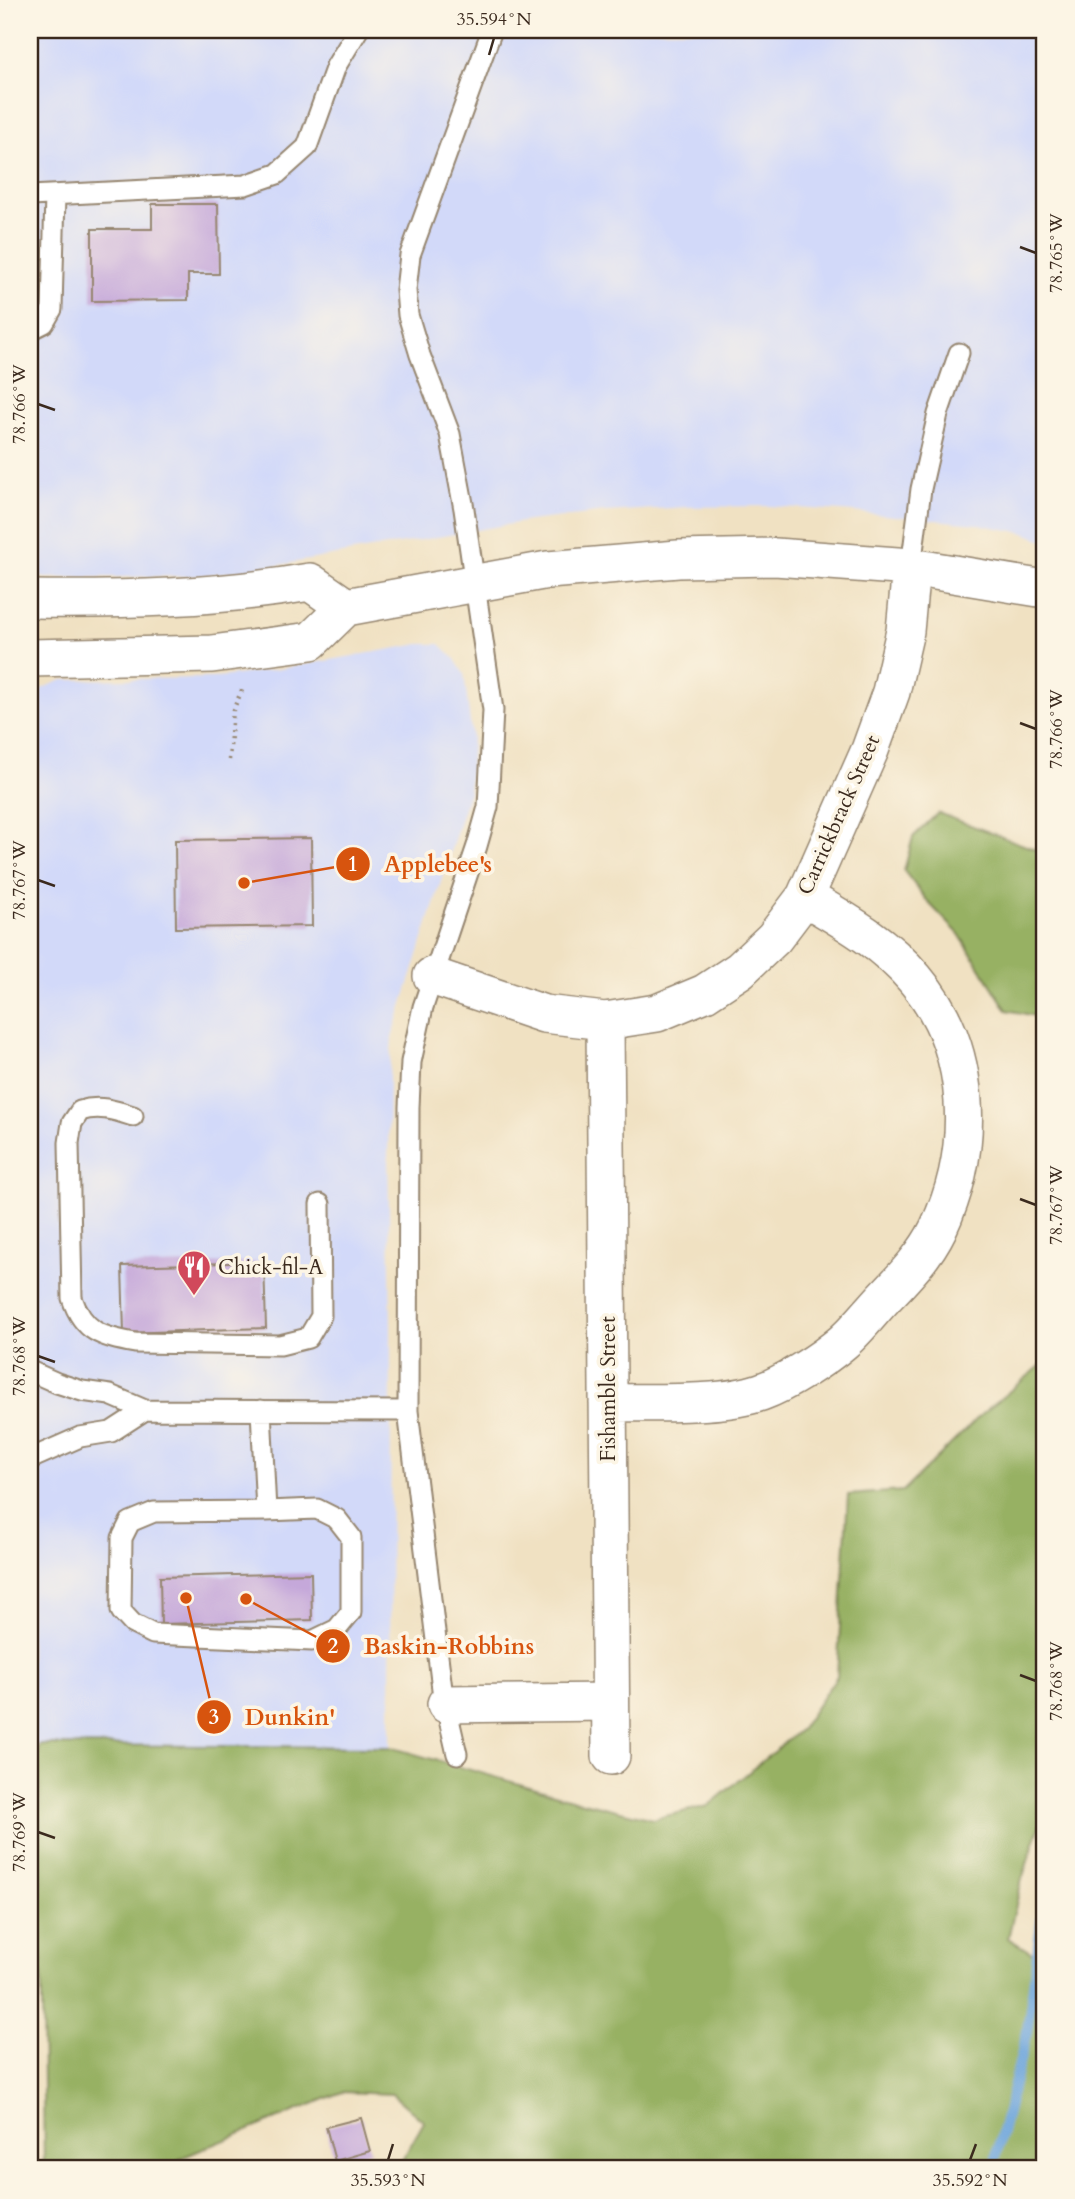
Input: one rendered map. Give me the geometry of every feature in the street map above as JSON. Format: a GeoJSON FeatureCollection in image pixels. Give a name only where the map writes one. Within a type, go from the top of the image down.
{"type":"FeatureCollection","features":[{"type":"Feature","properties":{"kind":"street"},"geometry":{"type":"LineString","coordinates":[[30,658],[212,654],[311,642],[346,607],[548,570],[678,559],[775,557],[911,567],[1045,589]]}},
{"type":"Feature","properties":{"kind":"street","name":"Carrickbrack Street"},"geometry":{"type":"LineString","coordinates":[[432,976],[544,1014],[605,1021],[657,1013],[705,993],[740,970],[774,938],[805,897],[870,750],[891,692],[905,631],[911,567]]}},
{"type":"Feature","properties":{"kind":"street"},"geometry":{"type":"LineString","coordinates":[[30,599],[130,600],[259,591],[310,582],[346,607]]}},
{"type":"Feature","properties":{"kind":"street"},"geometry":{"type":"LineString","coordinates":[[608,1403],[711,1401],[761,1392],[806,1368],[844,1341],[917,1263],[937,1230],[954,1189],[963,1148],[965,1111],[957,1061],[936,1008],[915,979],[886,949],[852,924],[805,897]]}},
{"type":"Feature","properties":{"kind":"street","name":"Fishamble Street"},"geometry":{"type":"LineString","coordinates":[[605,1021],[611,1756]]}},
{"type":"Feature","properties":{"kind":"street"},"geometry":{"type":"LineString","coordinates":[[446,1704],[610,1702]]}},
{"type":"Feature","properties":{"kind":"lane"},"geometry":{"type":"LineString","coordinates":[[30,196],[245,185],[277,174],[307,147],[337,66],[358,30]]}},
{"type":"Feature","properties":{"kind":"lane"},"geometry":{"type":"LineString","coordinates":[[457,1754],[446,1704],[408,1411],[411,1062],[432,976],[488,807],[493,710],[450,434],[420,355],[408,315],[406,290],[410,255],[492,30]]}},
{"type":"Feature","properties":{"kind":"lane"},"geometry":{"type":"LineString","coordinates":[[30,330],[44,323],[52,309],[55,195]]}},
{"type":"Feature","properties":{"kind":"lane"},"geometry":{"type":"LineString","coordinates":[[911,567],[921,489],[935,427],[958,353]]}},
{"type":"Feature","properties":{"kind":"lane"},"geometry":{"type":"LineString","coordinates":[[132,1116],[94,1107],[80,1111],[72,1123],[69,1143],[72,1298],[78,1315],[92,1329],[135,1343],[280,1345],[308,1338],[321,1316],[320,1203]]}},
{"type":"Feature","properties":{"kind":"lane"},"geometry":{"type":"LineString","coordinates":[[30,1371],[57,1383],[82,1391],[110,1395],[145,1409],[408,1411]]}},
{"type":"Feature","properties":{"kind":"lane"},"geometry":{"type":"LineString","coordinates":[[30,1459],[80,1437],[111,1432],[145,1409]]}},
{"type":"Feature","properties":{"kind":"lane"},"geometry":{"type":"LineString","coordinates":[[261,1410],[266,1511]]}},
{"type":"Feature","properties":{"kind":"lane"},"geometry":{"type":"LineString","coordinates":[[317,1510],[337,1519],[351,1537],[351,1612],[337,1629],[312,1641],[153,1633],[133,1624],[121,1611],[122,1538],[130,1522],[154,1512],[266,1511],[317,1510]]}},
{"type":"Feature","properties":{"kind":"path"},"geometry":{"type":"LineString","coordinates":[[229,760],[233,710],[243,688]]}},
{"type":"Feature","properties":{"kind":"shaded area"},"geometry":{"type":"Polygon","coordinates":[[[30,30],[1045,30],[1045,541],[1025,533],[976,524],[843,511],[770,506],[688,507],[605,512],[528,521],[257,569],[196,576],[45,578],[31,574],[30,30]]]}},
{"type":"Feature","properties":{"kind":"shaded area"},"geometry":{"type":"Polygon","coordinates":[[[420,644],[440,644],[454,658],[464,674],[472,738],[469,792],[392,1038],[388,1155],[391,1328],[390,1747],[30,1745],[30,703],[43,688],[63,680],[213,678],[420,644]]]}},
{"type":"Feature","properties":{"kind":"green space"},"geometry":{"type":"Polygon","coordinates":[[[938,813],[1045,853],[1045,1018],[1007,1010],[959,934],[929,903],[904,871],[913,837],[938,813]]]}},
{"type":"Feature","properties":{"kind":"green space"},"geometry":{"type":"Polygon","coordinates":[[[1045,1362],[1045,1810],[1022,1879],[1008,1938],[1045,1961],[1045,2169],[397,2169],[424,2122],[392,2094],[342,2092],[181,2158],[170,2169],[44,2169],[39,1745],[390,1747],[575,1800],[653,1819],[708,1806],[801,1729],[837,1676],[848,1495],[903,1491],[983,1413],[1045,1362]]]}},
{"type":"Feature","properties":{"kind":"building"},"geometry":{"type":"Polygon","coordinates":[[[152,204],[218,204],[219,274],[188,274],[188,300],[92,301],[92,229],[152,229],[152,204]]]}},
{"type":"Feature","properties":{"kind":"building"},"geometry":{"type":"Polygon","coordinates":[[[311,838],[312,926],[176,928],[175,840],[311,838]]]}},
{"type":"Feature","properties":{"kind":"building","name":"Chick-fil-A"},"geometry":{"type":"Polygon","coordinates":[[[264,1262],[266,1328],[124,1333],[122,1266],[264,1262]]]}},
{"type":"Feature","properties":{"kind":"building"},"geometry":{"type":"Polygon","coordinates":[[[311,1573],[312,1620],[161,1624],[160,1577],[311,1573]]]}},
{"type":"Feature","properties":{"kind":"building"},"geometry":{"type":"Polygon","coordinates":[[[361,2118],[370,2151],[335,2161],[326,2127],[361,2118]]]}},
{"type":"Feature","properties":{"kind":"waterway"},"geometry":{"type":"LineString","coordinates":[[996,2156],[1027,2032],[1045,1893]]}},
{"type":"Feature","properties":{"kind":"place","name":"Applebee's"},"geometry":{"type":"Point","coordinates":[244,883]}},
{"type":"Feature","properties":{"kind":"place","name":"Chick-fil-A"},"geometry":{"type":"Point","coordinates":[194,1297]}},
{"type":"Feature","properties":{"kind":"place","name":"Dunkin'"},"geometry":{"type":"Point","coordinates":[186,1598]}},
{"type":"Feature","properties":{"kind":"place","name":"Baskin-Robbins"},"geometry":{"type":"Point","coordinates":[246,1599]}}]}
